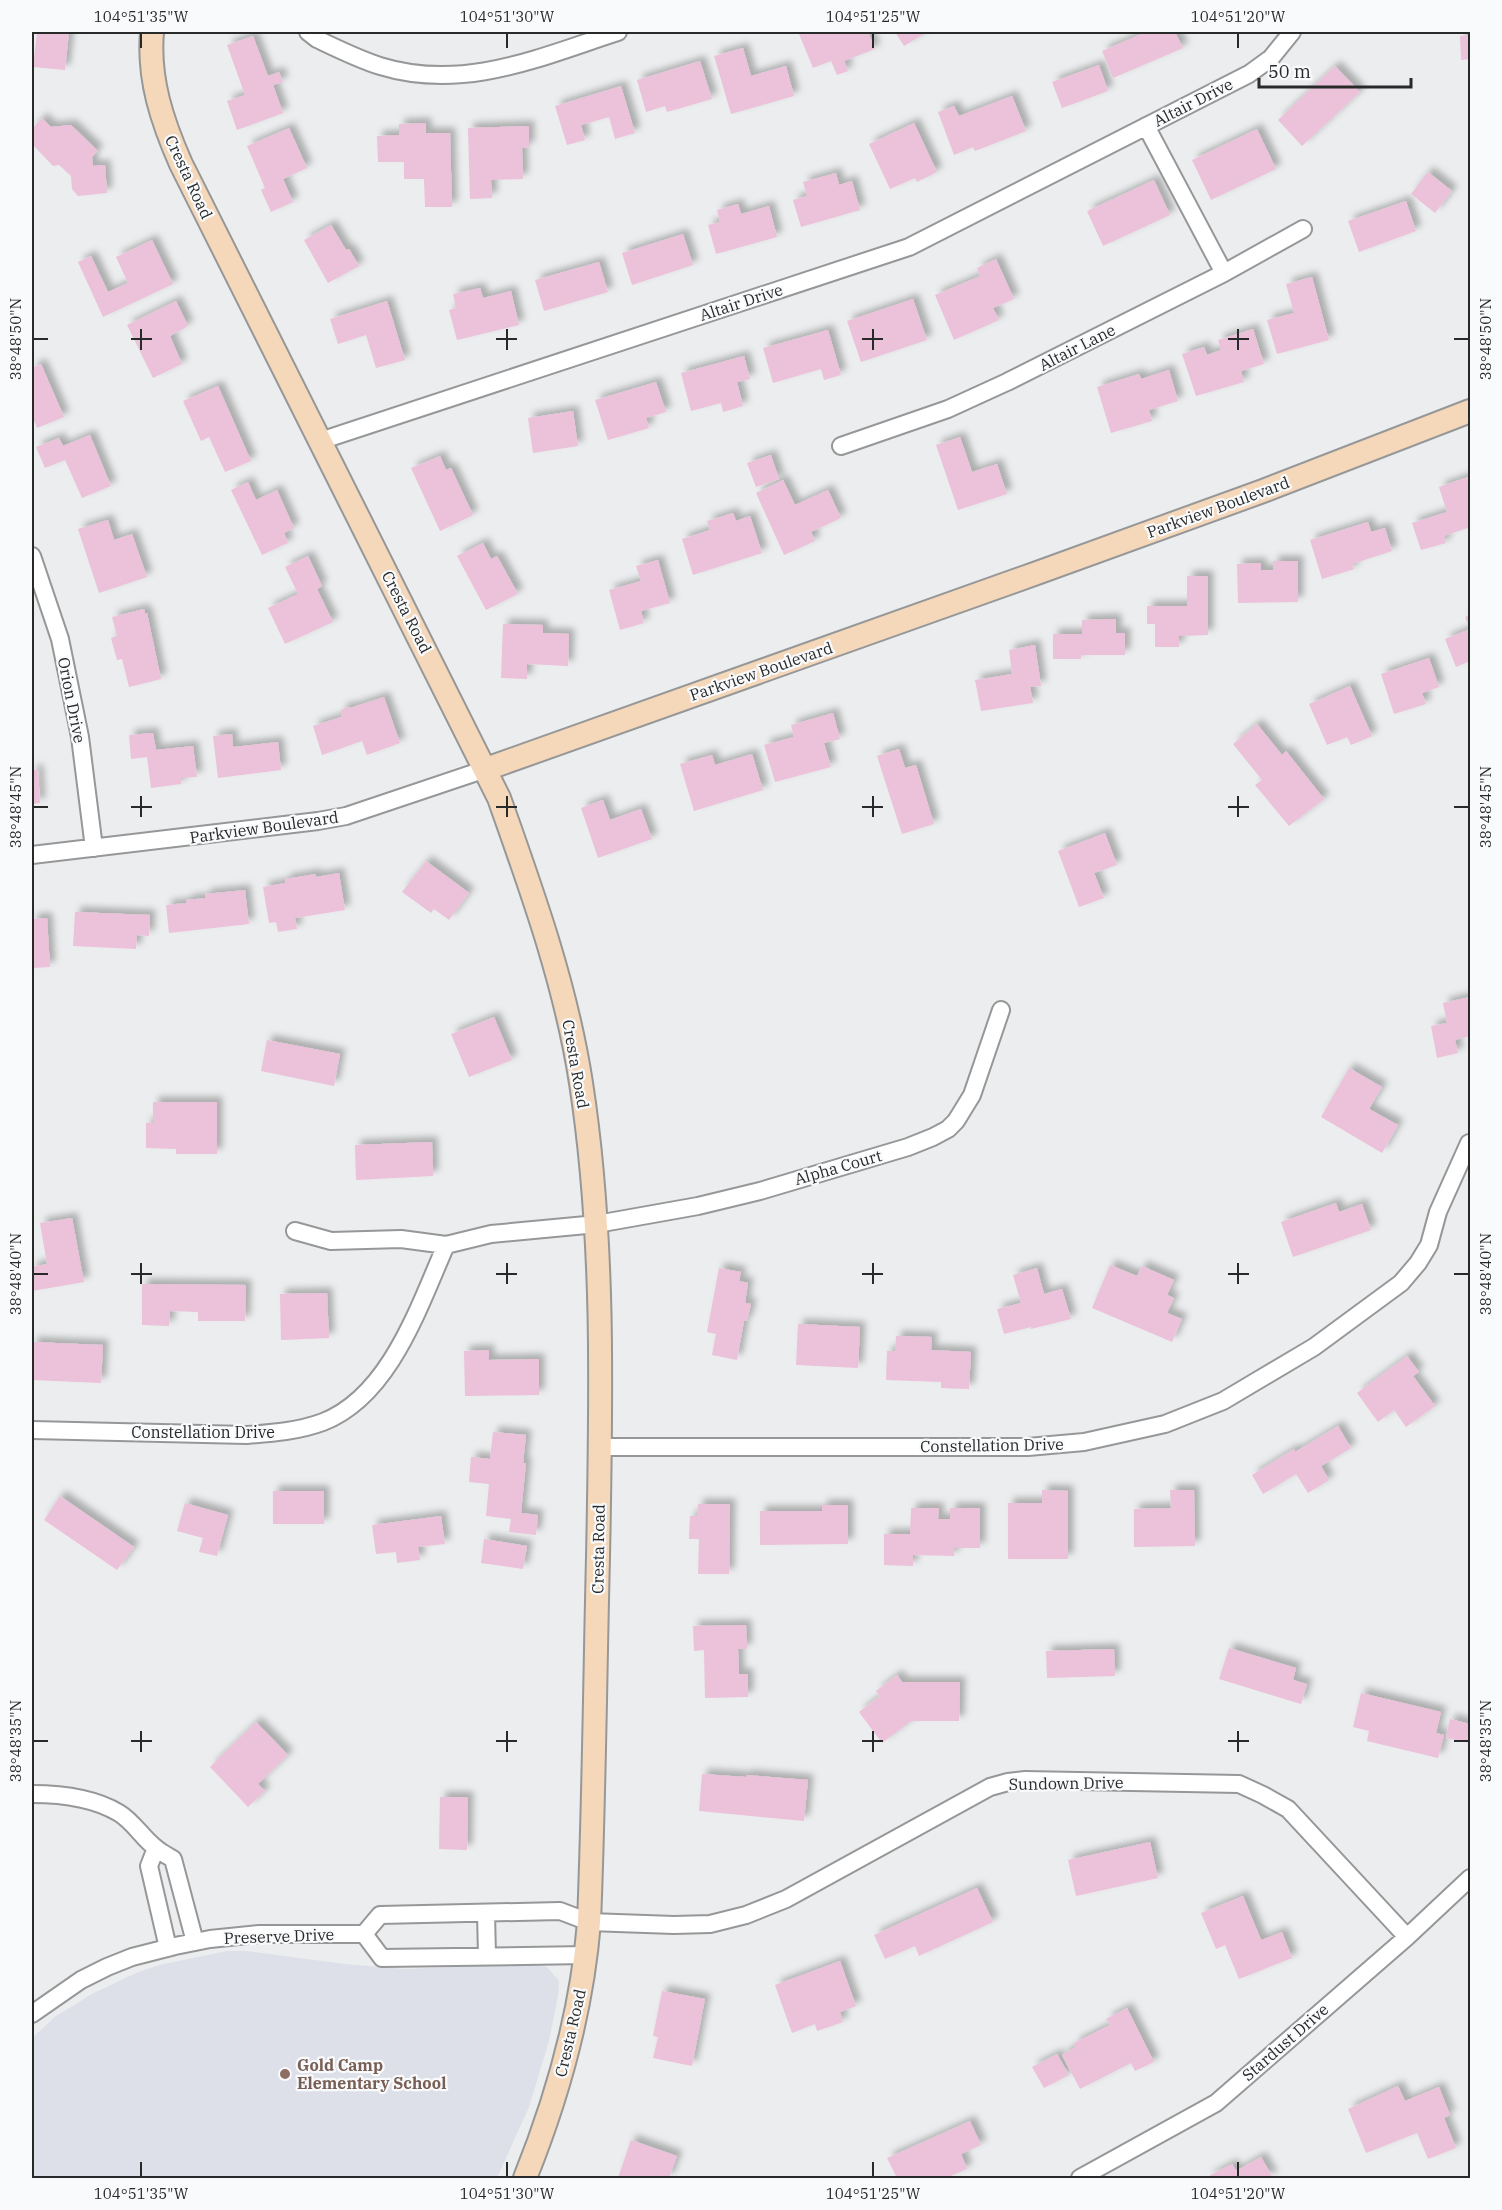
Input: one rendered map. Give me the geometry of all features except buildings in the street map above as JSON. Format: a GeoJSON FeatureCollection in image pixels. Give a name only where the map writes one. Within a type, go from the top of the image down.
{"type":"FeatureCollection","features":[{"type":"Feature","properties":{"kind":"main road","name":"Cresta Road"},"geometry":{"type":"LineString","coordinates":[[152,32],[150,54],[152,76],[164,124],[186,175],[499,798],[537,905],[567,1010],[581,1083],[597,1224],[600,1447],[589,1922],[586,1955],[569,2050],[525,2178]]}},
{"type":"Feature","properties":{"kind":"main road","name":"Parkview Boulevard"},"geometry":{"type":"LineString","coordinates":[[486,769],[1080,558],[1263,491],[1470,411]]}},
{"type":"Feature","properties":{"kind":"street"},"geometry":{"type":"LineString","coordinates":[[308,32],[317,39],[381,66],[416,74],[451,75],[494,70],[618,32]]}},
{"type":"Feature","properties":{"kind":"street","name":"Altair Drive"},"geometry":{"type":"LineString","coordinates":[[320,441],[909,247],[1249,74],[1271,58],[1292,32]]}},
{"type":"Feature","properties":{"kind":"street","name":"Altair Drive"},"geometry":{"type":"LineString","coordinates":[[1146,126],[1224,273]]}},
{"type":"Feature","properties":{"kind":"street","name":"Altair Lane"},"geometry":{"type":"LineString","coordinates":[[841,446],[948,409],[997,387],[1224,273],[1304,229]]}},
{"type":"Feature","properties":{"kind":"street","name":"Orion Drive"},"geometry":{"type":"LineString","coordinates":[[32,556],[65,660],[80,737],[94,848]]}},
{"type":"Feature","properties":{"kind":"street","name":"Parkview Boulevard"},"geometry":{"type":"LineString","coordinates":[[32,855],[346,816],[486,769]]}},
{"type":"Feature","properties":{"kind":"street","name":"Alpha Court"},"geometry":{"type":"LineString","coordinates":[[597,1224],[742,1196],[908,1147],[933,1137],[948,1129],[956,1121],[972,1095],[1001,1010]]}},
{"type":"Feature","properties":{"kind":"street","name":"Constellation Drive"},"geometry":{"type":"LineString","coordinates":[[600,1447],[1028,1447],[1090,1441],[1166,1424],[1223,1401],[1314,1347],[1401,1283],[1429,1245],[1441,1204],[1469,1143]]}},
{"type":"Feature","properties":{"kind":"street"},"geometry":{"type":"LineString","coordinates":[[295,1231],[331,1241],[401,1239],[446,1245],[491,1234],[597,1224]]}},
{"type":"Feature","properties":{"kind":"street","name":"Constellation Drive"},"geometry":{"type":"LineString","coordinates":[[32,1430],[247,1435],[281,1433],[324,1421],[347,1409],[367,1393],[383,1374],[397,1351],[446,1245]]}},
{"type":"Feature","properties":{"kind":"street","name":"Sundown Drive"},"geometry":{"type":"LineString","coordinates":[[589,1922],[710,1924],[746,1915],[786,1899],[990,1787],[1025,1780],[1239,1784],[1288,1809],[1407,1937]]}},
{"type":"Feature","properties":{"kind":"street"},"geometry":{"type":"LineString","coordinates":[[32,1794],[75,1798],[120,1813],[156,1848],[173,1859],[195,1942]]}},
{"type":"Feature","properties":{"kind":"street"},"geometry":{"type":"LineString","coordinates":[[156,1848],[150,1866],[168,1948]]}},
{"type":"Feature","properties":{"kind":"street","name":"Stardust Drive"},"geometry":{"type":"LineString","coordinates":[[1080,2178],[1216,2103],[1407,1937],[1470,1878]]}},
{"type":"Feature","properties":{"kind":"street"},"geometry":{"type":"LineString","coordinates":[[586,1955],[382,1958],[364,1934],[380,1915],[560,1911],[589,1922]]}},
{"type":"Feature","properties":{"kind":"street"},"geometry":{"type":"LineString","coordinates":[[486,1913],[487,1956]]}},
{"type":"Feature","properties":{"kind":"street","name":"Preserve Drive"},"geometry":{"type":"LineString","coordinates":[[32,2014],[81,1980],[106,1967],[132,1957],[168,1948],[195,1942],[259,1934],[364,1934]]}},
{"type":"Feature","properties":{"kind":"shaded area","name":"Gold Camp Elementary School"},"geometry":{"type":"Polygon","coordinates":[[[227,1951],[246,1951],[405,1969],[532,1964],[547,1967],[559,1981],[549,2041],[529,2107],[497,2178],[32,2178],[32,2038],[56,2016],[92,1994],[136,1973],[159,1965],[227,1951]]]}},
{"type":"Feature","properties":{"kind":"place","name":"Gold Camp Elementary School"},"geometry":{"type":"Point","coordinates":[285,2074]}}]}
